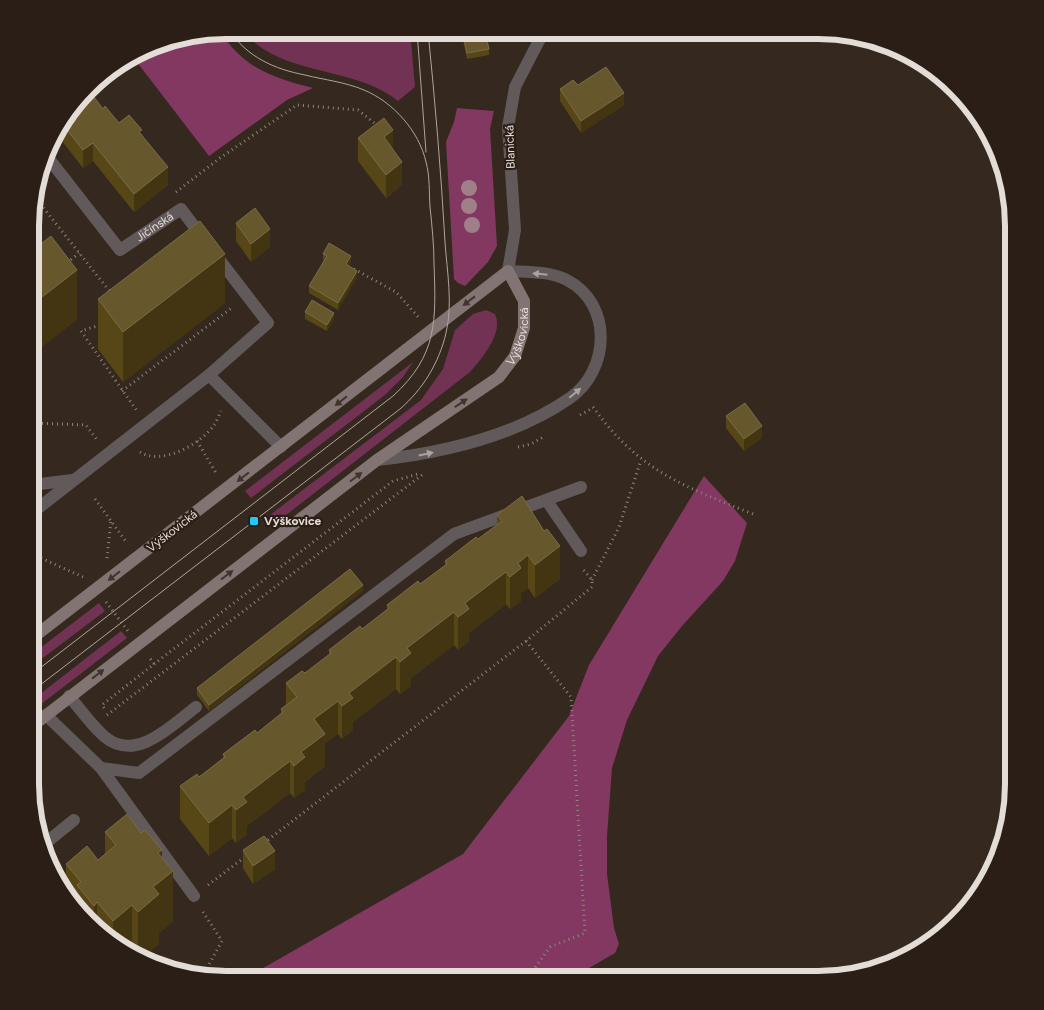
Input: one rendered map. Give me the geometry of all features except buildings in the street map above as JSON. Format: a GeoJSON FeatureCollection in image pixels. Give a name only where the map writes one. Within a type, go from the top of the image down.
{"type":"FeatureCollection","features":[{"type":"Feature","properties":{"kind":"street","name":"Blanická"},"geometry":{"type":"LineString","coordinates":[[508,271],[514,230],[508,127],[515,87],[540,39]]}},
{"type":"Feature","properties":{"kind":"street","name":"Jičínská"},"geometry":{"type":"LineString","coordinates":[[39,507],[209,375],[268,323],[181,209],[120,250],[51,161]]}},
{"type":"Feature","properties":{"kind":"street"},"geometry":{"type":"LineString","coordinates":[[377,460],[422,456],[502,431],[540,415],[580,390],[591,374],[599,355],[599,317],[593,305],[585,294],[568,280],[551,275],[508,271]]}},
{"type":"Feature","properties":{"kind":"street","name":"Výškovická"},"geometry":{"type":"LineString","coordinates":[[39,634],[508,271],[524,301],[524,322],[521,342],[508,368],[498,377],[377,460],[138,642],[39,721]]}},
{"type":"Feature","properties":{"kind":"street"},"geometry":{"type":"LineString","coordinates":[[209,375],[281,448]]}},
{"type":"Feature","properties":{"kind":"street","name":"Jičínská"},"geometry":{"type":"LineString","coordinates":[[39,485],[72,480]]}},
{"type":"Feature","properties":{"kind":"street"},"geometry":{"type":"LineString","coordinates":[[101,768],[139,773],[454,534],[581,487]]}},
{"type":"Feature","properties":{"kind":"street"},"geometry":{"type":"LineString","coordinates":[[547,501],[581,551]]}},
{"type":"Feature","properties":{"kind":"street"},"geometry":{"type":"LineString","coordinates":[[69,696],[106,738],[123,746],[146,744],[196,707]]}},
{"type":"Feature","properties":{"kind":"street"},"geometry":{"type":"LineString","coordinates":[[46,715],[101,768],[194,896]]}},
{"type":"Feature","properties":{"kind":"street"},"geometry":{"type":"LineString","coordinates":[[48,841],[74,820]]}},
{"type":"Feature","properties":{"kind":"path"},"geometry":{"type":"LineString","coordinates":[[174,193],[220,158],[297,105],[358,110],[380,128]]}},
{"type":"Feature","properties":{"kind":"path"},"geometry":{"type":"LineString","coordinates":[[40,203],[116,300]]}},
{"type":"Feature","properties":{"kind":"path"},"geometry":{"type":"LineString","coordinates":[[61,267],[79,253]]}},
{"type":"Feature","properties":{"kind":"path"},"geometry":{"type":"LineString","coordinates":[[354,269],[396,292],[424,324]]}},
{"type":"Feature","properties":{"kind":"path"},"geometry":{"type":"LineString","coordinates":[[122,391],[233,307],[228,299]]}},
{"type":"Feature","properties":{"kind":"path"},"geometry":{"type":"LineString","coordinates":[[110,322],[82,331],[122,391],[147,423]]}},
{"type":"Feature","properties":{"kind":"path"},"geometry":{"type":"LineString","coordinates":[[580,390],[610,431],[641,460],[679,484],[753,514]]}},
{"type":"Feature","properties":{"kind":"path"},"geometry":{"type":"LineString","coordinates":[[124,442],[145,455],[165,457],[197,441],[214,426],[229,395]]}},
{"type":"Feature","properties":{"kind":"path"},"geometry":{"type":"LineString","coordinates":[[573,419],[593,408]]}},
{"type":"Feature","properties":{"kind":"path"},"geometry":{"type":"LineString","coordinates":[[39,423],[86,425],[108,454]]}},
{"type":"Feature","properties":{"kind":"path"},"geometry":{"type":"LineString","coordinates":[[513,449],[531,444],[552,432]]}},
{"type":"Feature","properties":{"kind":"path"},"geometry":{"type":"LineString","coordinates":[[197,441],[217,476]]}},
{"type":"Feature","properties":{"kind":"path"},"geometry":{"type":"LineString","coordinates":[[257,848],[526,641],[592,587],[592,580],[619,527],[641,460]]}},
{"type":"Feature","properties":{"kind":"path"},"geometry":{"type":"LineString","coordinates":[[94,724],[109,714],[424,473],[393,481],[102,705],[109,714]]}},
{"type":"Feature","properties":{"kind":"path"},"geometry":{"type":"LineString","coordinates":[[95,500],[111,519],[128,546]]}},
{"type":"Feature","properties":{"kind":"path"},"geometry":{"type":"LineString","coordinates":[[106,564],[111,519]]}},
{"type":"Feature","properties":{"kind":"path"},"geometry":{"type":"LineString","coordinates":[[581,551],[575,559],[592,580]]}},
{"type":"Feature","properties":{"kind":"path"},"geometry":{"type":"LineString","coordinates":[[39,557],[86,579],[154,664]]}},
{"type":"Feature","properties":{"kind":"path"},"geometry":{"type":"LineString","coordinates":[[526,641],[570,697],[585,933],[550,947],[533,971]]}},
{"type":"Feature","properties":{"kind":"path"},"geometry":{"type":"LineString","coordinates":[[206,970],[222,941],[194,896],[249,854]]}},
{"type":"Feature","properties":{"kind":"shaded area"},"geometry":{"type":"Polygon","coordinates":[[[226,39],[249,63],[260,70],[313,88],[287,100],[209,156],[136,62],[177,45],[201,40],[226,39]]]}},
{"type":"Feature","properties":{"kind":"shaded area"},"geometry":{"type":"Polygon","coordinates":[[[252,39],[411,39],[415,87],[398,101],[380,89],[360,81],[296,64],[276,56],[252,39]]]}},
{"type":"Feature","properties":{"kind":"shaded area"},"geometry":{"type":"Polygon","coordinates":[[[457,108],[494,111],[490,129],[497,246],[488,262],[465,286],[454,279],[446,142],[457,108]]]}},
{"type":"Feature","properties":{"kind":"shaded area"},"geometry":{"type":"Polygon","coordinates":[[[486,310],[495,314],[497,329],[490,345],[470,372],[272,526],[266,518],[421,400],[443,369],[455,330],[473,314],[486,310]]]}},
{"type":"Feature","properties":{"kind":"shaded area"},"geometry":{"type":"Polygon","coordinates":[[[413,362],[403,377],[385,395],[251,498],[245,491],[413,362]]]}},
{"type":"Feature","properties":{"kind":"shaded area"},"geometry":{"type":"Polygon","coordinates":[[[704,476],[747,523],[735,561],[723,581],[682,626],[658,656],[627,720],[612,768],[607,836],[607,874],[614,928],[619,944],[615,953],[581,971],[258,971],[463,854],[569,716],[589,665],[704,476]]]}},
{"type":"Feature","properties":{"kind":"shaded area"},"geometry":{"type":"Polygon","coordinates":[[[99,603],[105,611],[39,661],[39,649],[99,603]]]}},
{"type":"Feature","properties":{"kind":"shaded area"},"geometry":{"type":"Polygon","coordinates":[[[121,631],[127,638],[39,706],[39,695],[121,631]]]}},
{"type":"Feature","properties":{"kind":"tram line"},"geometry":{"type":"LineString","coordinates":[[39,669],[393,396],[408,381],[419,366],[431,336],[434,320],[435,284],[429,179],[423,150],[411,129],[395,110],[375,95],[350,85],[272,65],[253,55],[236,39]]}},
{"type":"Feature","properties":{"kind":"tram line"},"geometry":{"type":"LineString","coordinates":[[418,39],[426,152]]}},
{"type":"Feature","properties":{"kind":"tram line"},"geometry":{"type":"LineString","coordinates":[[39,686],[400,409],[416,393],[429,375],[439,355],[446,333],[449,311],[449,288],[429,39]]}},
{"type":"Feature","properties":{"kind":"place","name":"Výškovice"},"geometry":{"type":"Point","coordinates":[254,521]}}]}
